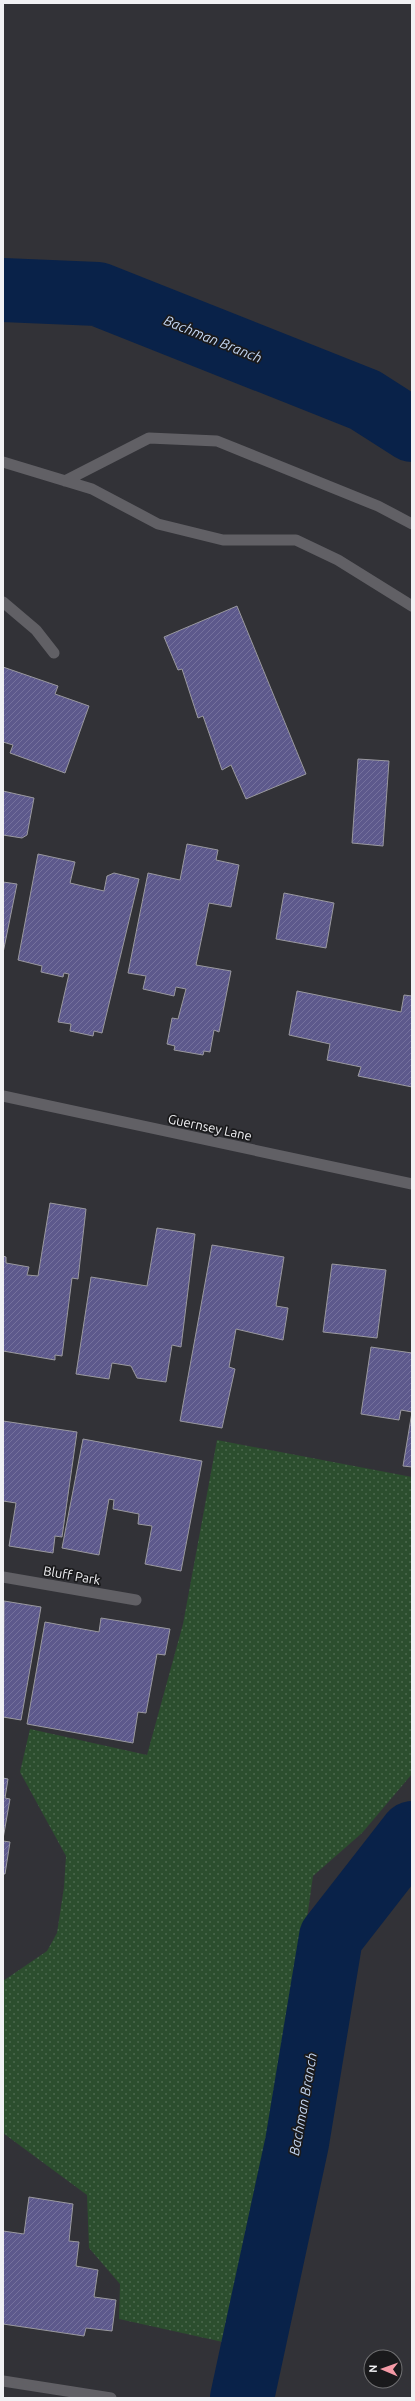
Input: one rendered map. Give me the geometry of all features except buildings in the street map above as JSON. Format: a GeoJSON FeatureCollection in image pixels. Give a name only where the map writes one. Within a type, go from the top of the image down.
{"type":"FeatureCollection","features":[{"type":"Feature","properties":{"kind":"street"},"geometry":{"type":"LineString","coordinates":[[65,481],[149,438],[217,441],[378,506],[412,524]]}},
{"type":"Feature","properties":{"kind":"street"},"geometry":{"type":"LineString","coordinates":[[3,462],[92,489],[158,524],[222,540],[296,540],[338,560],[412,606]]}},
{"type":"Feature","properties":{"kind":"street"},"geometry":{"type":"LineString","coordinates":[[3,602],[36,630],[54,653]]}},
{"type":"Feature","properties":{"kind":"street","name":"Guernsey Lane"},"geometry":{"type":"LineString","coordinates":[[3,1096],[412,1184]]}},
{"type":"Feature","properties":{"kind":"street","name":"Bluff Park"},"geometry":{"type":"LineString","coordinates":[[3,1577],[136,1600]]}},
{"type":"Feature","properties":{"kind":"street"},"geometry":{"type":"LineString","coordinates":[[3,2381],[111,2398]]}},
{"type":"Feature","properties":{"kind":"green space"},"geometry":{"type":"Polygon","coordinates":[[[217,1440],[412,1477],[412,1774],[362,1833],[313,1876],[269,2185],[232,2344],[119,2319],[120,2284],[89,2248],[87,2195],[3,2133],[3,1981],[47,1951],[57,1933],[64,1887],[66,1856],[20,1772],[30,1729],[147,1755],[183,1624],[217,1440]]]}},
{"type":"Feature","properties":{"kind":"waterway","name":"Bachman Branch"},"geometry":{"type":"LineString","coordinates":[[3,290],[98,294],[365,400],[412,430]]}},
{"type":"Feature","properties":{"kind":"waterway","name":"Bachman Branch"},"geometry":{"type":"LineString","coordinates":[[242,2398],[297,2143],[331,1937],[412,1833]]}}]}
